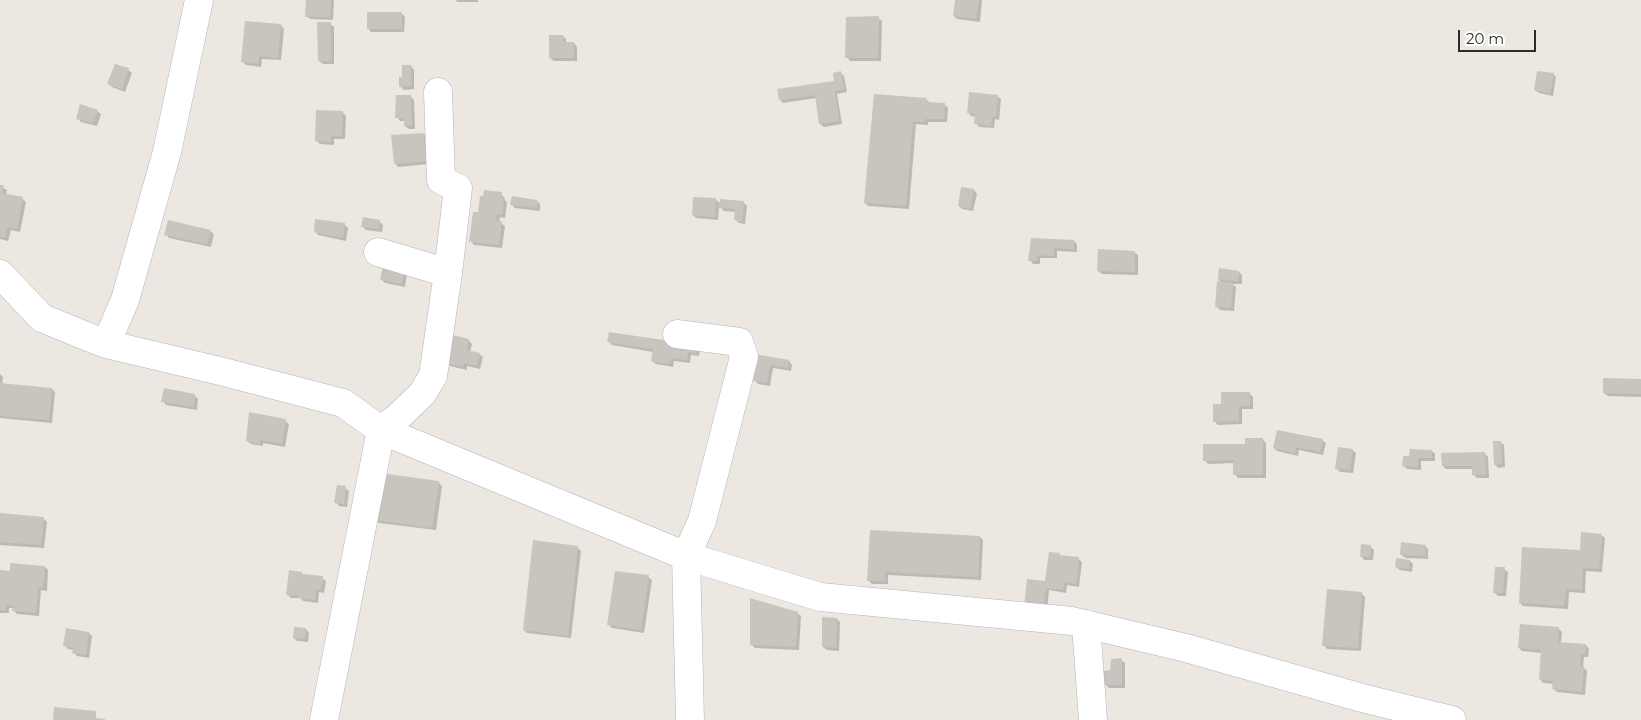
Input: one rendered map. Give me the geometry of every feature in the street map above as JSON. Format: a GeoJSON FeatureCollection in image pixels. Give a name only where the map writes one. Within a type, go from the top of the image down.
{"type":"FeatureCollection","features":[{"type":"Feature","properties":{"kind":"street"},"geometry":{"type":"LineString","coordinates":[[106,344],[125,300],[167,152],[199,0]]}},
{"type":"Feature","properties":{"kind":"street"},"geometry":{"type":"LineString","coordinates":[[324,720],[381,430],[422,394],[433,376],[458,188],[442,180],[438,92]]}},
{"type":"Feature","properties":{"kind":"street"},"geometry":{"type":"LineString","coordinates":[[378,252],[448,273]]}},
{"type":"Feature","properties":{"kind":"street"},"geometry":{"type":"LineString","coordinates":[[5,290],[42,318],[106,344],[343,403],[381,430],[686,556],[820,597],[1072,621],[1186,648],[1362,698],[1452,720]]}},
{"type":"Feature","properties":{"kind":"street"},"geometry":{"type":"LineString","coordinates":[[677,334],[739,342],[744,357],[702,521],[686,556],[690,720]]}},
{"type":"Feature","properties":{"kind":"street"},"geometry":{"type":"LineString","coordinates":[[1086,624],[1092,720]]}},
{"type":"Feature","properties":{"kind":"building"},"geometry":{"type":"Polygon","coordinates":[[[306,0],[331,0],[330,17],[305,17],[306,0]]]}},
{"type":"Feature","properties":{"kind":"building"},"geometry":{"type":"Polygon","coordinates":[[[955,0],[979,0],[976,19],[953,16],[955,0]]]}},
{"type":"Feature","properties":{"kind":"building"},"geometry":{"type":"Polygon","coordinates":[[[367,12],[402,12],[402,29],[367,29],[367,12]]]}},
{"type":"Feature","properties":{"kind":"building"},"geometry":{"type":"Polygon","coordinates":[[[879,16],[878,58],[845,58],[846,17],[879,16]]]}},
{"type":"Feature","properties":{"kind":"building"},"geometry":{"type":"Polygon","coordinates":[[[245,21],[281,24],[278,58],[259,56],[258,64],[241,62],[245,21]]]}},
{"type":"Feature","properties":{"kind":"building"},"geometry":{"type":"Polygon","coordinates":[[[317,22],[331,22],[331,61],[318,61],[317,22]]]}},
{"type":"Feature","properties":{"kind":"building"},"geometry":{"type":"Polygon","coordinates":[[[549,35],[563,35],[563,42],[574,42],[574,58],[549,58],[549,35]]]}},
{"type":"Feature","properties":{"kind":"building"},"geometry":{"type":"Polygon","coordinates":[[[115,64],[129,68],[122,89],[107,84],[115,64]]]}},
{"type":"Feature","properties":{"kind":"building"},"geometry":{"type":"Polygon","coordinates":[[[402,65],[411,65],[411,86],[399,87],[399,77],[402,77],[402,65]]]}},
{"type":"Feature","properties":{"kind":"building"},"geometry":{"type":"Polygon","coordinates":[[[841,71],[844,89],[835,91],[839,121],[819,124],[815,95],[779,100],[777,89],[834,81],[833,73],[841,71]]]}},
{"type":"Feature","properties":{"kind":"building"},"geometry":{"type":"Polygon","coordinates":[[[1537,71],[1554,73],[1550,93],[1534,90],[1537,71]]]}},
{"type":"Feature","properties":{"kind":"building"},"geometry":{"type":"Polygon","coordinates":[[[969,92],[998,95],[996,117],[992,117],[991,126],[974,124],[975,114],[967,113],[969,92]]]}},
{"type":"Feature","properties":{"kind":"building"},"geometry":{"type":"Polygon","coordinates":[[[874,94],[927,98],[926,102],[945,103],[944,119],[925,119],[925,122],[913,121],[906,206],[864,203],[874,94]]]}},
{"type":"Feature","properties":{"kind":"building"},"geometry":{"type":"Polygon","coordinates":[[[396,95],[411,95],[412,126],[404,126],[404,118],[395,118],[396,95]]]}},
{"type":"Feature","properties":{"kind":"building"},"geometry":{"type":"Polygon","coordinates":[[[80,104],[98,110],[93,123],[76,119],[80,104]]]}},
{"type":"Feature","properties":{"kind":"building"},"geometry":{"type":"Polygon","coordinates":[[[316,110],[343,111],[342,136],[331,136],[331,142],[315,141],[316,110]]]}},
{"type":"Feature","properties":{"kind":"building"},"geometry":{"type":"Polygon","coordinates":[[[424,133],[426,161],[394,164],[391,135],[424,133]]]}},
{"type":"Feature","properties":{"kind":"building"},"geometry":{"type":"Polygon","coordinates":[[[0,185],[4,185],[2,193],[23,197],[17,229],[7,227],[5,238],[0,237],[0,185]]]}},
{"type":"Feature","properties":{"kind":"building"},"geometry":{"type":"Polygon","coordinates":[[[961,187],[974,189],[970,209],[958,206],[961,187]]]}},
{"type":"Feature","properties":{"kind":"building"},"geometry":{"type":"Polygon","coordinates":[[[484,190],[502,192],[501,198],[504,199],[502,215],[497,214],[496,221],[502,221],[499,245],[469,242],[473,212],[478,212],[480,196],[483,196],[484,190]]]}},
{"type":"Feature","properties":{"kind":"building"},"geometry":{"type":"Polygon","coordinates":[[[512,196],[537,200],[537,208],[510,205],[512,196]]]}},
{"type":"Feature","properties":{"kind":"building"},"geometry":{"type":"Polygon","coordinates":[[[693,197],[716,198],[715,217],[692,215],[693,197]]]}},
{"type":"Feature","properties":{"kind":"building"},"geometry":{"type":"Polygon","coordinates":[[[720,199],[744,201],[742,222],[734,220],[735,209],[719,208],[720,199]]]}},
{"type":"Feature","properties":{"kind":"building"},"geometry":{"type":"Polygon","coordinates":[[[363,217],[380,220],[379,229],[361,227],[363,217]]]}},
{"type":"Feature","properties":{"kind":"building"},"geometry":{"type":"Polygon","coordinates":[[[315,219],[345,223],[343,238],[314,232],[315,219]]]}},
{"type":"Feature","properties":{"kind":"building"},"geometry":{"type":"Polygon","coordinates":[[[168,220],[211,230],[207,244],[164,235],[168,220]]]}},
{"type":"Feature","properties":{"kind":"building"},"geometry":{"type":"Polygon","coordinates":[[[1031,238],[1074,240],[1074,249],[1054,248],[1054,256],[1037,255],[1037,261],[1028,261],[1031,238]]]}},
{"type":"Feature","properties":{"kind":"building"},"geometry":{"type":"Polygon","coordinates":[[[1098,249],[1135,251],[1135,272],[1097,271],[1098,249]]]}},
{"type":"Feature","properties":{"kind":"building"},"geometry":{"type":"Polygon","coordinates":[[[383,266],[405,270],[401,284],[380,279],[383,266]]]}},
{"type":"Feature","properties":{"kind":"building"},"geometry":{"type":"Polygon","coordinates":[[[1219,268],[1239,271],[1238,281],[1218,280],[1219,268]]]}},
{"type":"Feature","properties":{"kind":"building"},"geometry":{"type":"Polygon","coordinates":[[[1217,281],[1233,283],[1231,308],[1215,307],[1217,281]]]}},
{"type":"Feature","properties":{"kind":"building"},"geometry":{"type":"Polygon","coordinates":[[[609,332],[697,345],[696,354],[688,352],[687,360],[671,358],[670,364],[651,361],[653,349],[607,342],[609,332]]]}},
{"type":"Feature","properties":{"kind":"building"},"geometry":{"type":"Polygon","coordinates":[[[452,335],[469,339],[467,350],[480,353],[477,366],[464,363],[463,367],[445,363],[452,335]]]}},
{"type":"Feature","properties":{"kind":"building"},"geometry":{"type":"Polygon","coordinates":[[[748,353],[789,360],[788,368],[770,365],[767,383],[753,381],[755,370],[745,368],[748,353]]]}},
{"type":"Feature","properties":{"kind":"building"},"geometry":{"type":"Polygon","coordinates":[[[1603,378],[1641,379],[1641,394],[1603,393],[1603,378]]]}},
{"type":"Feature","properties":{"kind":"building"},"geometry":{"type":"Polygon","coordinates":[[[0,383],[52,388],[49,420],[0,416],[0,383]]]}},
{"type":"Feature","properties":{"kind":"building"},"geometry":{"type":"Polygon","coordinates":[[[164,388],[195,394],[194,407],[161,402],[164,388]]]}},
{"type":"Feature","properties":{"kind":"building"},"geometry":{"type":"Polygon","coordinates":[[[1221,392],[1250,392],[1250,406],[1239,406],[1239,421],[1213,422],[1213,404],[1221,404],[1221,392]]]}},
{"type":"Feature","properties":{"kind":"building"},"geometry":{"type":"Polygon","coordinates":[[[249,412],[286,419],[282,444],[260,440],[260,444],[246,441],[249,412]]]}},
{"type":"Feature","properties":{"kind":"building"},"geometry":{"type":"Polygon","coordinates":[[[1277,430],[1323,439],[1320,452],[1296,447],[1295,453],[1273,448],[1277,430]]]}},
{"type":"Feature","properties":{"kind":"building"},"geometry":{"type":"Polygon","coordinates":[[[1245,438],[1263,438],[1263,475],[1233,475],[1233,460],[1203,461],[1203,444],[1245,444],[1245,438]]]}},
{"type":"Feature","properties":{"kind":"building"},"geometry":{"type":"Polygon","coordinates":[[[1493,441],[1501,441],[1502,464],[1494,465],[1493,441]]]}},
{"type":"Feature","properties":{"kind":"building"},"geometry":{"type":"Polygon","coordinates":[[[1338,447],[1353,449],[1350,470],[1335,469],[1338,447]]]}},
{"type":"Feature","properties":{"kind":"building"},"geometry":{"type":"Polygon","coordinates":[[[1410,449],[1432,450],[1432,458],[1418,458],[1418,467],[1402,466],[1403,456],[1409,456],[1410,449]]]}},
{"type":"Feature","properties":{"kind":"building"},"geometry":{"type":"Polygon","coordinates":[[[1485,452],[1486,475],[1472,475],[1472,466],[1442,466],[1441,453],[1485,452]]]}},
{"type":"Feature","properties":{"kind":"building"},"geometry":{"type":"Polygon","coordinates":[[[380,473],[439,481],[432,528],[374,520],[380,473]]]}},
{"type":"Feature","properties":{"kind":"building"},"geometry":{"type":"Polygon","coordinates":[[[337,485],[346,486],[344,504],[334,503],[337,485]]]}},
{"type":"Feature","properties":{"kind":"building"},"geometry":{"type":"Polygon","coordinates":[[[0,513],[44,517],[41,545],[0,542],[0,513]]]}},
{"type":"Feature","properties":{"kind":"building"},"geometry":{"type":"Polygon","coordinates":[[[870,530],[980,536],[978,577],[885,572],[885,581],[867,581],[870,530]]]}},
{"type":"Feature","properties":{"kind":"building"},"geometry":{"type":"Polygon","coordinates":[[[1581,532],[1602,534],[1599,569],[1583,568],[1582,590],[1566,589],[1564,606],[1519,603],[1522,547],[1580,550],[1581,532]]]}},
{"type":"Feature","properties":{"kind":"building"},"geometry":{"type":"Polygon","coordinates":[[[533,540],[578,546],[568,636],[523,630],[533,540]]]}},
{"type":"Feature","properties":{"kind":"building"},"geometry":{"type":"Polygon","coordinates":[[[1401,542],[1426,545],[1425,556],[1400,555],[1401,542]]]}},
{"type":"Feature","properties":{"kind":"building"},"geometry":{"type":"Polygon","coordinates":[[[1361,544],[1371,545],[1370,557],[1360,557],[1361,544]]]}},
{"type":"Feature","properties":{"kind":"building"},"geometry":{"type":"Polygon","coordinates":[[[1049,552],[1079,557],[1076,584],[1064,582],[1063,590],[1046,588],[1043,608],[1024,606],[1027,579],[1045,581],[1049,552]]]}},
{"type":"Feature","properties":{"kind":"building"},"geometry":{"type":"Polygon","coordinates":[[[1396,558],[1410,560],[1409,569],[1395,567],[1396,558]]]}},
{"type":"Feature","properties":{"kind":"building"},"geometry":{"type":"Polygon","coordinates":[[[10,563],[45,566],[43,588],[38,587],[36,613],[12,611],[13,605],[6,605],[6,611],[0,610],[0,570],[10,571],[10,563]]]}},
{"type":"Feature","properties":{"kind":"building"},"geometry":{"type":"Polygon","coordinates":[[[1495,567],[1505,567],[1503,593],[1493,593],[1495,567]]]}},
{"type":"Feature","properties":{"kind":"building"},"geometry":{"type":"Polygon","coordinates":[[[289,570],[302,572],[302,574],[323,576],[321,590],[316,589],[315,600],[286,595],[289,570]]]}},
{"type":"Feature","properties":{"kind":"building"},"geometry":{"type":"Polygon","coordinates":[[[615,571],[649,575],[641,630],[607,625],[615,571]]]}},
{"type":"Feature","properties":{"kind":"building"},"geometry":{"type":"Polygon","coordinates":[[[1327,589],[1362,592],[1358,648],[1322,646],[1327,589]]]}},
{"type":"Feature","properties":{"kind":"building"},"geometry":{"type":"Polygon","coordinates":[[[750,598],[798,612],[796,647],[750,645],[750,598]]]}},
{"type":"Feature","properties":{"kind":"building"},"geometry":{"type":"Polygon","coordinates":[[[822,617],[837,618],[836,648],[822,647],[822,617]]]}},
{"type":"Feature","properties":{"kind":"building"},"geometry":{"type":"Polygon","coordinates":[[[1520,624],[1559,627],[1558,642],[1586,644],[1585,654],[1581,654],[1580,666],[1584,666],[1582,692],[1552,689],[1553,681],[1539,680],[1541,650],[1518,648],[1520,624]]]}},
{"type":"Feature","properties":{"kind":"building"},"geometry":{"type":"Polygon","coordinates":[[[294,627],[306,628],[305,639],[293,638],[294,627]]]}},
{"type":"Feature","properties":{"kind":"building"},"geometry":{"type":"Polygon","coordinates":[[[66,628],[89,632],[86,655],[72,653],[73,648],[63,646],[66,628]]]}},
{"type":"Feature","properties":{"kind":"building"},"geometry":{"type":"Polygon","coordinates":[[[1122,658],[1122,685],[1104,685],[1104,671],[1110,670],[1111,659],[1122,658]]]}},
{"type":"Feature","properties":{"kind":"building"},"geometry":{"type":"Polygon","coordinates":[[[54,707],[96,711],[96,718],[105,720],[53,720],[54,707]]]}}]}
